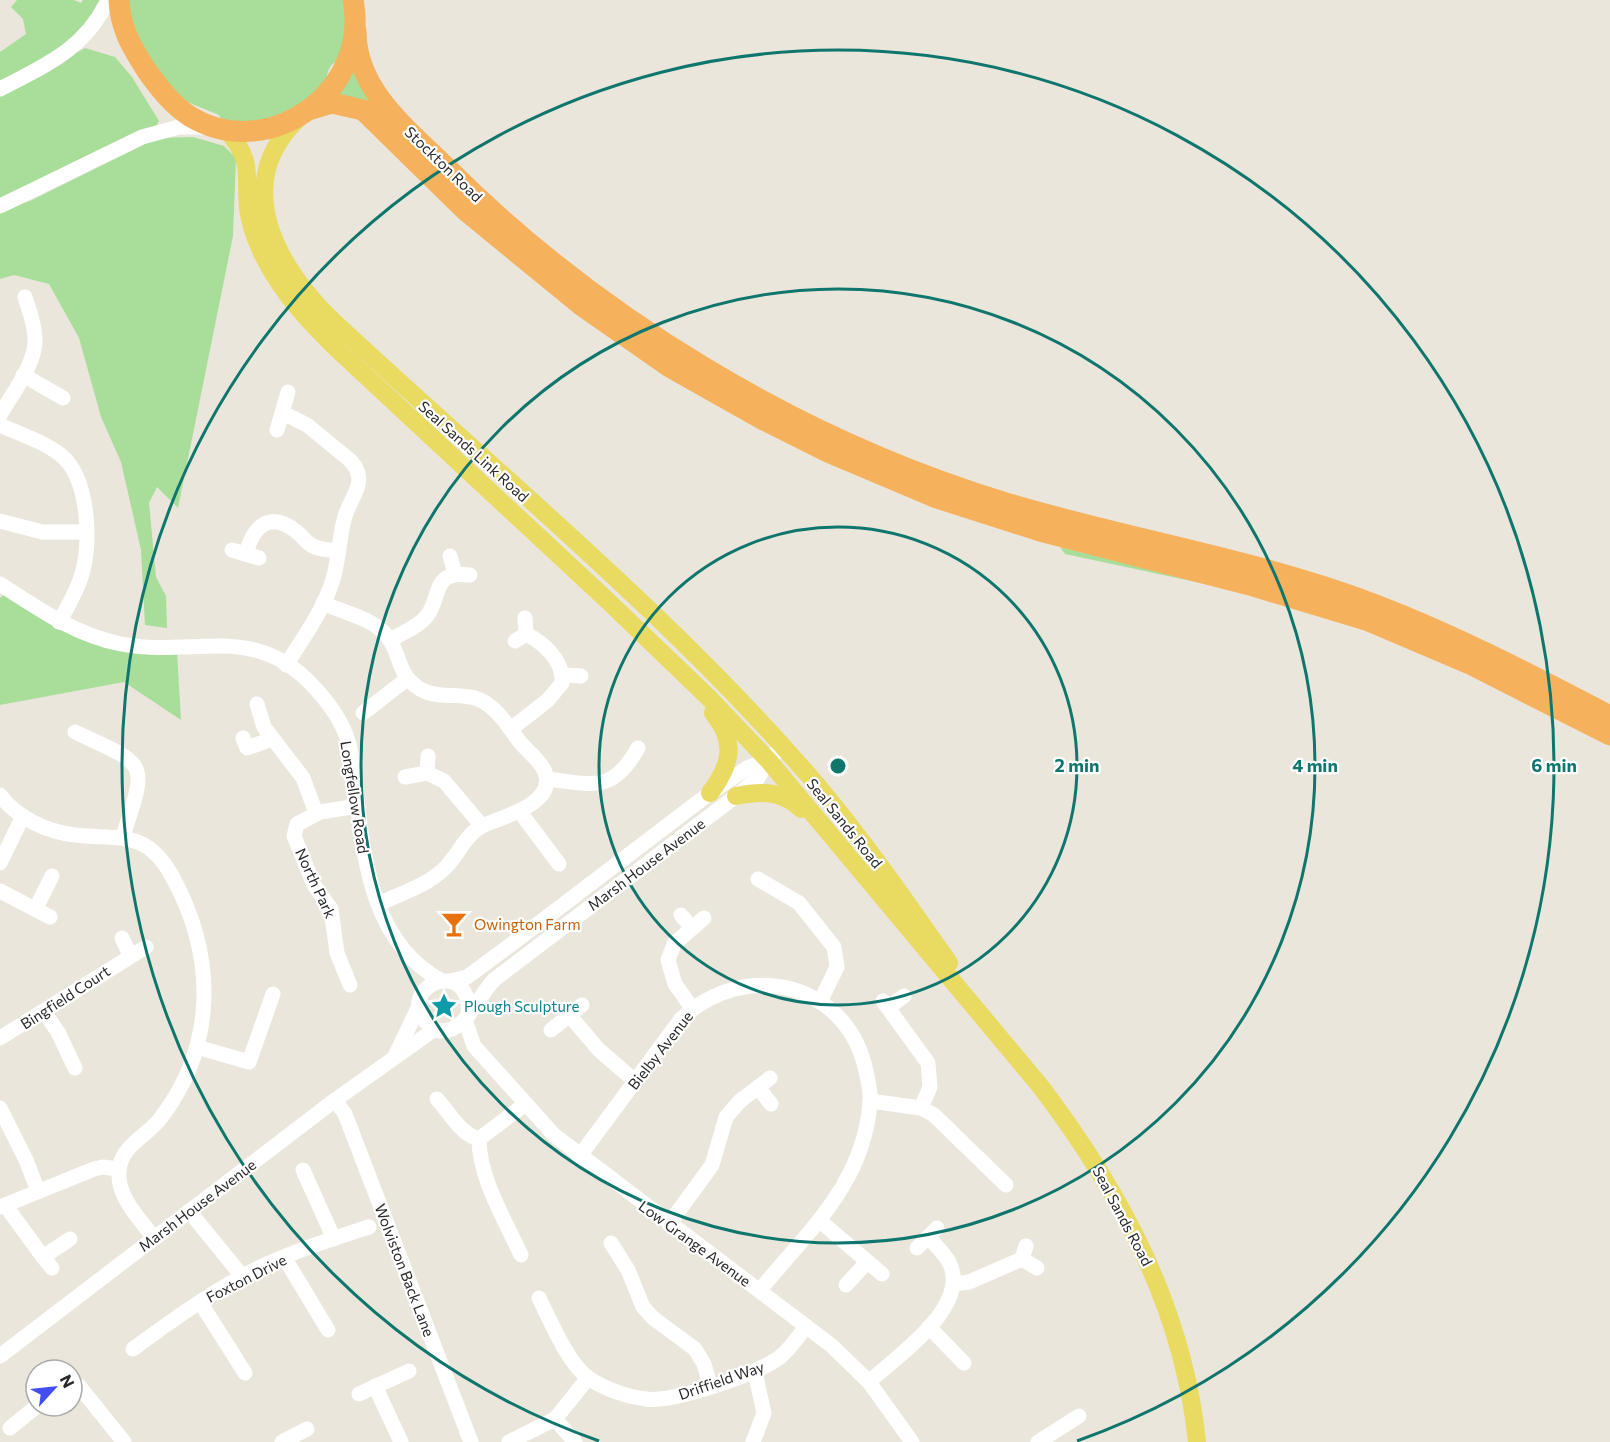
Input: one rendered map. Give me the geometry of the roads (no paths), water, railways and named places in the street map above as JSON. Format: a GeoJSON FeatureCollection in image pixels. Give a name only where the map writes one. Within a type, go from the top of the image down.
{"type":"FeatureCollection","features":[{"type":"Feature","properties":{"kind":"highway"},"geometry":{"type":"LineString","coordinates":[[119,0],[121,18],[129,43],[163,93],[192,118],[222,128]]}},
{"type":"Feature","properties":{"kind":"highway","name":"Stockton Road"},"geometry":{"type":"LineString","coordinates":[[353,0],[361,67],[371,88],[460,182],[558,280]]}},
{"type":"Feature","properties":{"kind":"highway"},"geometry":{"type":"LineString","coordinates":[[306,113],[333,88],[342,74],[352,51],[362,0]]}},
{"type":"Feature","properties":{"kind":"highway","name":"Stockton Road"},"geometry":{"type":"LineString","coordinates":[[222,128],[263,129],[326,104],[338,103],[354,106],[371,116],[459,205],[558,280]]}},
{"type":"Feature","properties":{"kind":"highway"},"geometry":{"type":"LineString","coordinates":[[558,280],[694,381],[762,419],[884,477],[1040,531],[1250,585],[1369,621],[1470,664],[1610,716]]}},
{"type":"Feature","properties":{"kind":"highway"},"geometry":{"type":"LineString","coordinates":[[1548,693],[1610,735]]}},
{"type":"Feature","properties":{"kind":"main road","name":"Seal Sands Link Road"},"geometry":{"type":"LineString","coordinates":[[306,113],[285,133],[273,154],[265,184],[264,201],[272,238],[292,275],[342,329],[684,644],[782,747]]}},
{"type":"Feature","properties":{"kind":"main road","name":"Seal Sands Link Road"},"geometry":{"type":"LineString","coordinates":[[222,128],[237,141],[247,162],[248,213],[259,246],[271,270],[298,310],[609,602],[675,668],[708,697],[768,760]]}},
{"type":"Feature","properties":{"kind":"main road"},"geometry":{"type":"LineString","coordinates":[[675,668],[721,723],[729,746],[724,775],[710,793]]}},
{"type":"Feature","properties":{"kind":"main road","name":"Seal Sands Road"},"geometry":{"type":"LineString","coordinates":[[782,747],[868,849],[956,973],[986,1020]]}},
{"type":"Feature","properties":{"kind":"main road","name":"Seal Sands Road"},"geometry":{"type":"LineString","coordinates":[[768,760],[986,1020],[1081,1140],[1133,1228],[1153,1274],[1173,1330],[1185,1373],[1197,1442]]}},
{"type":"Feature","properties":{"kind":"main road"},"geometry":{"type":"LineString","coordinates":[[736,796],[769,792],[783,796],[822,825]]}},
{"type":"Feature","properties":{"kind":"street"},"geometry":{"type":"LineString","coordinates":[[0,89],[80,42],[92,30],[108,0]]}},
{"type":"Feature","properties":{"kind":"street"},"geometry":{"type":"LineString","coordinates":[[0,206],[142,137],[179,127],[222,128]]}},
{"type":"Feature","properties":{"kind":"street"},"geometry":{"type":"LineString","coordinates":[[0,415],[23,375],[35,345],[37,312],[25,297]]}},
{"type":"Feature","properties":{"kind":"street"},"geometry":{"type":"LineString","coordinates":[[23,375],[51,383],[63,398]]}},
{"type":"Feature","properties":{"kind":"street"},"geometry":{"type":"LineString","coordinates":[[278,430],[288,392]]}},
{"type":"Feature","properties":{"kind":"street"},"geometry":{"type":"LineString","coordinates":[[283,414],[320,434],[356,467],[360,484],[357,495],[346,511],[332,582],[323,603],[286,665]]}},
{"type":"Feature","properties":{"kind":"street"},"geometry":{"type":"LineString","coordinates":[[0,425],[50,449],[71,465],[83,488],[86,558],[82,576],[59,622]]}},
{"type":"Feature","properties":{"kind":"street"},"geometry":{"type":"LineString","coordinates":[[0,521],[42,532],[85,532]]}},
{"type":"Feature","properties":{"kind":"street"},"geometry":{"type":"LineString","coordinates":[[246,554],[253,532],[263,525],[277,522],[289,527],[315,547],[339,551]]}},
{"type":"Feature","properties":{"kind":"street"},"geometry":{"type":"LineString","coordinates":[[390,640],[420,622],[429,611],[438,586],[463,574],[450,556]]}},
{"type":"Feature","properties":{"kind":"street","name":"Longfellow Road"},"geometry":{"type":"LineString","coordinates":[[0,584],[59,622],[92,636],[123,644],[171,646],[222,644],[256,651],[286,665],[314,687],[341,724],[352,760],[366,860],[378,903],[398,945],[410,960],[446,981]]}},
{"type":"Feature","properties":{"kind":"street"},"geometry":{"type":"LineString","coordinates":[[323,603],[374,624],[390,640],[407,679],[431,694],[447,698],[464,696],[482,701],[495,710],[545,771],[547,780],[538,798],[520,812],[482,826],[436,875],[424,884],[378,903]]}},
{"type":"Feature","properties":{"kind":"street"},"geometry":{"type":"LineString","coordinates":[[511,729],[548,700],[562,683],[561,665],[555,657],[521,637],[525,618]]}},
{"type":"Feature","properties":{"kind":"street"},"geometry":{"type":"LineString","coordinates":[[563,675],[581,676]]}},
{"type":"Feature","properties":{"kind":"street"},"geometry":{"type":"LineString","coordinates":[[363,713],[374,694],[407,679]]}},
{"type":"Feature","properties":{"kind":"street"},"geometry":{"type":"LineString","coordinates":[[257,704],[269,719],[272,739],[303,778],[316,813],[358,806]]}},
{"type":"Feature","properties":{"kind":"street"},"geometry":{"type":"LineString","coordinates":[[75,732],[132,760],[138,772],[140,783],[138,795],[123,836]]}},
{"type":"Feature","properties":{"kind":"street"},"geometry":{"type":"LineString","coordinates":[[243,738],[247,748],[272,739]]}},
{"type":"Feature","properties":{"kind":"street","name":"Marsh House Avenue"},"geometry":{"type":"LineString","coordinates":[[0,1356],[395,1056],[438,1030],[453,1029],[467,1017],[485,988],[495,979],[736,796],[758,778],[768,760],[782,747]]}},
{"type":"Feature","properties":{"kind":"street"},"geometry":{"type":"LineString","coordinates":[[427,773],[428,756]]}},
{"type":"Feature","properties":{"kind":"street"},"geometry":{"type":"LineString","coordinates":[[547,780],[596,785],[615,777],[637,759]]}},
{"type":"Feature","properties":{"kind":"street","name":"Marsh House Avenue"},"geometry":{"type":"LineString","coordinates":[[395,1056],[420,1001],[432,984],[467,977],[710,793],[747,768],[768,760]]}},
{"type":"Feature","properties":{"kind":"street"},"geometry":{"type":"LineString","coordinates":[[405,777],[427,773],[451,787],[482,826]]}},
{"type":"Feature","properties":{"kind":"street"},"geometry":{"type":"LineString","coordinates":[[0,795],[23,816],[60,832],[123,836],[146,845],[163,862],[179,890],[194,926],[204,969],[205,992],[197,1047],[181,1088],[171,1104],[152,1128],[127,1149],[119,1169],[123,1196],[154,1238]]}},
{"type":"Feature","properties":{"kind":"street"},"geometry":{"type":"LineString","coordinates":[[520,812],[558,854]]}},
{"type":"Feature","properties":{"kind":"street","name":"North Park"},"geometry":{"type":"LineString","coordinates":[[316,813],[297,824],[294,836],[314,885],[331,909],[337,953],[348,962],[353,984]]}},
{"type":"Feature","properties":{"kind":"street"},"geometry":{"type":"LineString","coordinates":[[0,863],[23,816]]}},
{"type":"Feature","properties":{"kind":"street"},"geometry":{"type":"LineString","coordinates":[[36,908],[52,876]]}},
{"type":"Feature","properties":{"kind":"street"},"geometry":{"type":"LineString","coordinates":[[762,887],[798,903],[834,947],[837,967],[820,1002]]}},
{"type":"Feature","properties":{"kind":"street"},"geometry":{"type":"LineString","coordinates":[[0,891],[50,917]]}},
{"type":"Feature","properties":{"kind":"street"},"geometry":{"type":"LineString","coordinates":[[681,915],[692,928]]}},
{"type":"Feature","properties":{"kind":"street"},"geometry":{"type":"LineString","coordinates":[[693,1008],[675,984],[668,960],[674,944],[704,918]]}},
{"type":"Feature","properties":{"kind":"street"},"geometry":{"type":"LineString","coordinates":[[122,938],[130,955]]}},
{"type":"Feature","properties":{"kind":"street","name":"Bingfield Court"},"geometry":{"type":"LineString","coordinates":[[0,1038],[130,955],[147,947]]}},
{"type":"Feature","properties":{"kind":"street","name":"Longfellow Road"},"geometry":{"type":"LineString","coordinates":[[410,960],[420,1001]]}},
{"type":"Feature","properties":{"kind":"street"},"geometry":{"type":"LineString","coordinates":[[446,981],[466,993],[467,1017]]}},
{"type":"Feature","properties":{"kind":"street","name":"Bielby Avenue"},"geometry":{"type":"LineString","coordinates":[[579,1157],[681,1019],[693,1008],[724,990],[758,984],[788,988],[820,1002],[835,1015],[857,1045],[864,1060],[870,1101],[856,1161],[840,1193],[820,1221],[760,1290]]}},
{"type":"Feature","properties":{"kind":"street"},"geometry":{"type":"LineString","coordinates":[[197,1047],[255,1064],[255,1044],[273,994]]}},
{"type":"Feature","properties":{"kind":"street"},"geometry":{"type":"LineString","coordinates":[[904,996],[885,1004],[928,1063],[930,1087],[921,1108]]}},
{"type":"Feature","properties":{"kind":"street"},"geometry":{"type":"LineString","coordinates":[[420,1001],[426,1024],[438,1030]]}},
{"type":"Feature","properties":{"kind":"street"},"geometry":{"type":"LineString","coordinates":[[551,1030],[582,1005]]}},
{"type":"Feature","properties":{"kind":"street"},"geometry":{"type":"LineString","coordinates":[[44,1012],[70,1039],[75,1068]]}},
{"type":"Feature","properties":{"kind":"street"},"geometry":{"type":"LineString","coordinates":[[570,1016],[599,1050],[635,1081]]}},
{"type":"Feature","properties":{"kind":"street","name":"Low Grange Avenue"},"geometry":{"type":"LineString","coordinates":[[467,1017],[474,1046]]}},
{"type":"Feature","properties":{"kind":"street","name":"Low Grange Avenue"},"geometry":{"type":"LineString","coordinates":[[438,1030],[474,1046],[524,1105],[579,1157],[760,1290],[850,1362],[869,1382],[912,1442]]}},
{"type":"Feature","properties":{"kind":"street"},"geometry":{"type":"LineString","coordinates":[[669,1224],[712,1165],[726,1117],[764,1082],[771,1104]]}},
{"type":"Feature","properties":{"kind":"street"},"geometry":{"type":"LineString","coordinates":[[437,1099],[454,1106],[470,1136],[479,1139]]}},
{"type":"Feature","properties":{"kind":"street","name":"Wolviston Back Lane"},"geometry":{"type":"LineString","coordinates":[[335,1101],[345,1114],[471,1442]]}},
{"type":"Feature","properties":{"kind":"street"},"geometry":{"type":"LineString","coordinates":[[870,1101],[921,1108],[947,1126],[995,1180]]}},
{"type":"Feature","properties":{"kind":"street"},"geometry":{"type":"LineString","coordinates":[[479,1139],[524,1105]]}},
{"type":"Feature","properties":{"kind":"street"},"geometry":{"type":"LineString","coordinates":[[0,1108],[26,1160],[38,1191]]}},
{"type":"Feature","properties":{"kind":"street"},"geometry":{"type":"LineString","coordinates":[[479,1139],[479,1159],[484,1175],[519,1250],[502,1251]]}},
{"type":"Feature","properties":{"kind":"street"},"geometry":{"type":"LineString","coordinates":[[70,1239],[47,1263],[2,1206],[94,1169],[104,1167],[119,1169]]}},
{"type":"Feature","properties":{"kind":"street"},"geometry":{"type":"LineString","coordinates":[[303,1170],[334,1239]]}},
{"type":"Feature","properties":{"kind":"street"},"geometry":{"type":"LineString","coordinates":[[189,1211],[242,1276]]}},
{"type":"Feature","properties":{"kind":"street"},"geometry":{"type":"LineString","coordinates":[[820,1221],[882,1274]]}},
{"type":"Feature","properties":{"kind":"street","name":"Foxton Drive"},"geometry":{"type":"LineString","coordinates":[[133,1349],[242,1276],[284,1257],[369,1227]]}},
{"type":"Feature","properties":{"kind":"street"},"geometry":{"type":"LineString","coordinates":[[869,1382],[929,1327],[945,1309],[954,1284],[949,1263],[928,1237]]}},
{"type":"Feature","properties":{"kind":"street"},"geometry":{"type":"LineString","coordinates":[[611,1243],[627,1257],[643,1307],[652,1318],[695,1349],[704,1364],[710,1385]]}},
{"type":"Feature","properties":{"kind":"street"},"geometry":{"type":"LineString","coordinates":[[954,1284],[969,1282],[1024,1252],[1037,1268]]}},
{"type":"Feature","properties":{"kind":"street"},"geometry":{"type":"LineString","coordinates":[[284,1257],[329,1330]]}},
{"type":"Feature","properties":{"kind":"street"},"geometry":{"type":"LineString","coordinates":[[846,1285],[867,1262]]}},
{"type":"Feature","properties":{"kind":"street"},"geometry":{"type":"LineString","coordinates":[[200,1302],[244,1374]]}},
{"type":"Feature","properties":{"kind":"street","name":"Driffield Way"},"geometry":{"type":"LineString","coordinates":[[540,1309],[567,1351],[588,1378],[624,1394],[647,1399],[680,1396],[755,1372],[783,1354],[806,1326]]}},
{"type":"Feature","properties":{"kind":"street"},"geometry":{"type":"LineString","coordinates":[[929,1327],[960,1353]]}},
{"type":"Feature","properties":{"kind":"street"},"geometry":{"type":"LineString","coordinates":[[359,1394],[408,1371]]}},
{"type":"Feature","properties":{"kind":"street"},"geometry":{"type":"LineString","coordinates":[[755,1372],[764,1413],[759,1440]]}},
{"type":"Feature","properties":{"kind":"street"},"geometry":{"type":"LineString","coordinates":[[509,1442],[555,1419],[588,1378]]}},
{"type":"Feature","properties":{"kind":"street"},"geometry":{"type":"LineString","coordinates":[[375,1386],[401,1442]]}},
{"type":"Feature","properties":{"kind":"street"},"geometry":{"type":"LineString","coordinates":[[84,1392],[124,1442]]}},
{"type":"Feature","properties":{"kind":"street"},"geometry":{"type":"LineString","coordinates":[[1038,1442],[1061,1419],[1079,1416]]}},
{"type":"Feature","properties":{"kind":"street"},"geometry":{"type":"LineString","coordinates":[[11,1429],[24,1418]]}},
{"type":"Feature","properties":{"kind":"street"},"geometry":{"type":"LineString","coordinates":[[555,1419],[575,1442]]}},
{"type":"Feature","properties":{"kind":"street"},"geometry":{"type":"LineString","coordinates":[[282,1442],[307,1429]]}},
{"type":"Feature","properties":{"kind":"place","name":"Owington Farm"},"geometry":{"type":"Point","coordinates":[454,924]}},
{"type":"Feature","properties":{"kind":"place","name":"Plough Sculpture"},"geometry":{"type":"Point","coordinates":[444,1006]}}]}
